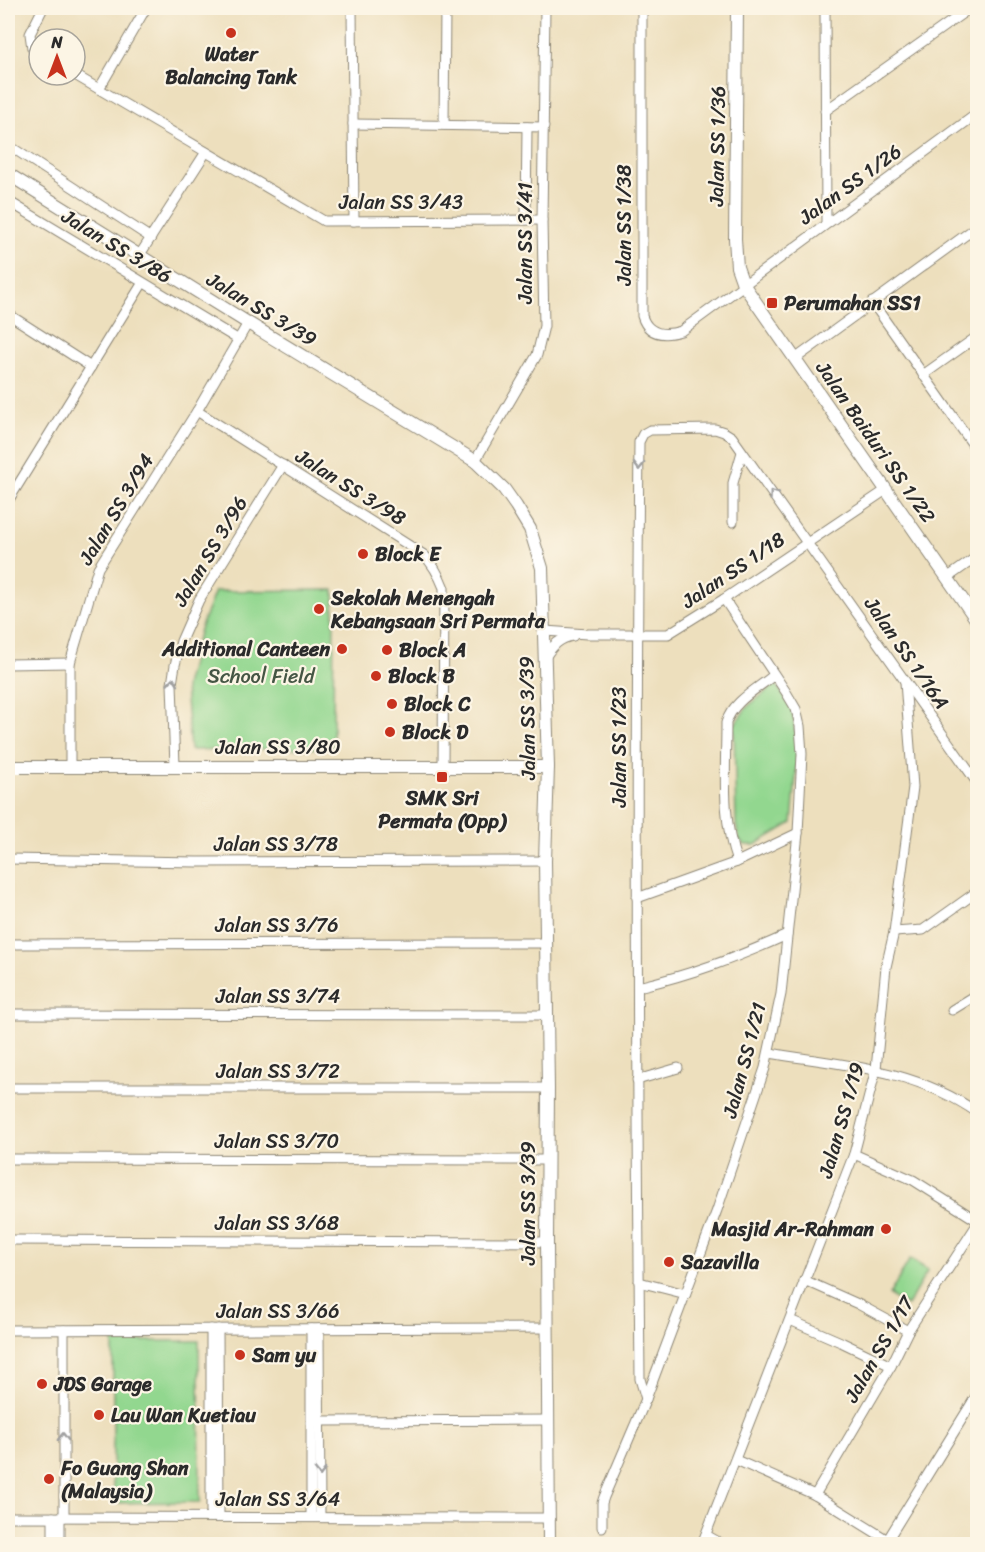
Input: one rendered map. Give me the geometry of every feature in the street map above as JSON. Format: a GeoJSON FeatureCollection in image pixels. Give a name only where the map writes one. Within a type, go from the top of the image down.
{"type":"FeatureCollection","features":[{"type":"Feature","properties":{"kind":"street"},"geometry":{"type":"LineString","coordinates":[[34,27],[43,8]]}},
{"type":"Feature","properties":{"kind":"street"},"geometry":{"type":"LineString","coordinates":[[99,89],[147,8]]}},
{"type":"Feature","properties":{"kind":"street"},"geometry":{"type":"LineString","coordinates":[[352,8],[354,220]]}},
{"type":"Feature","properties":{"kind":"street"},"geometry":{"type":"LineString","coordinates":[[444,125],[445,8]]}},
{"type":"Feature","properties":{"kind":"street","name":"Jalan SS 3/41"},"geometry":{"type":"LineString","coordinates":[[475,460],[537,355],[544,326],[545,8]]}},
{"type":"Feature","properties":{"kind":"street","name":"Jalan SS 1/38"},"geometry":{"type":"LineString","coordinates":[[642,8],[642,316],[645,326],[661,333],[672,334],[681,331],[743,284]]}},
{"type":"Feature","properties":{"kind":"street","name":"Jalan SS 1/36"},"geometry":{"type":"LineString","coordinates":[[737,8],[735,239],[737,267],[743,284]]}},
{"type":"Feature","properties":{"kind":"street"},"geometry":{"type":"LineString","coordinates":[[825,8],[826,224]]}},
{"type":"Feature","properties":{"kind":"street"},"geometry":{"type":"LineString","coordinates":[[825,111],[970,8]]}},
{"type":"Feature","properties":{"kind":"street","name":"Jalan SS 3/43"},"geometry":{"type":"LineString","coordinates":[[87,82],[324,220],[543,220]]}},
{"type":"Feature","properties":{"kind":"street","name":"Jalan SS 1/26"},"geometry":{"type":"LineString","coordinates":[[743,284],[978,113]]}},
{"type":"Feature","properties":{"kind":"street"},"geometry":{"type":"LineString","coordinates":[[353,124],[543,127]]}},
{"type":"Feature","properties":{"kind":"street"},"geometry":{"type":"LineString","coordinates":[[526,220],[527,127]]}},
{"type":"Feature","properties":{"kind":"street"},"geometry":{"type":"LineString","coordinates":[[8,145],[151,238]]}},
{"type":"Feature","properties":{"kind":"street"},"geometry":{"type":"LineString","coordinates":[[139,256],[206,152]]}},
{"type":"Feature","properties":{"kind":"street","name":"Jalan SS 3/39"},"geometry":{"type":"LineString","coordinates":[[8,174],[475,460],[504,489],[530,529],[542,568],[546,656],[549,1545]]}},
{"type":"Feature","properties":{"kind":"street","name":"Jalan SS 3/86"},"geometry":{"type":"LineString","coordinates":[[8,201],[142,284],[239,340]]}},
{"type":"Feature","properties":{"kind":"street"},"geometry":{"type":"LineString","coordinates":[[795,359],[978,226]]}},
{"type":"Feature","properties":{"kind":"street"},"geometry":{"type":"LineString","coordinates":[[8,501],[142,284]]}},
{"type":"Feature","properties":{"kind":"street","name":"Jalan Baiduri SS 1/22"},"geometry":{"type":"LineString","coordinates":[[743,284],[978,622]]}},
{"type":"Feature","properties":{"kind":"street"},"geometry":{"type":"LineString","coordinates":[[872,302],[976,447]]}},
{"type":"Feature","properties":{"kind":"street"},"geometry":{"type":"LineString","coordinates":[[8,314],[91,367]]}},
{"type":"Feature","properties":{"kind":"street","name":"Jalan SS 3/94"},"geometry":{"type":"LineString","coordinates":[[70,767],[70,663],[98,568],[197,411],[248,323]]}},
{"type":"Feature","properties":{"kind":"street"},"geometry":{"type":"LineString","coordinates":[[923,375],[978,336]]}},
{"type":"Feature","properties":{"kind":"street","name":"Jalan SS 3/98"},"geometry":{"type":"LineString","coordinates":[[197,411],[424,555],[439,574],[444,588],[443,766]]}},
{"type":"Feature","properties":{"kind":"street","name":"Jalan SS 1/23"},"geometry":{"type":"LineString","coordinates":[[646,1399],[640,1379],[637,1080],[637,634],[639,442],[643,434],[650,430],[715,429],[732,437],[807,542]]}},
{"type":"Feature","properties":{"kind":"street"},"geometry":{"type":"LineString","coordinates":[[734,522],[733,483],[742,452]]}},
{"type":"Feature","properties":{"kind":"street","name":"Jalan SS 3/96"},"geometry":{"type":"LineString","coordinates":[[174,766],[172,684],[174,665],[181,641],[199,600],[283,465]]}},
{"type":"Feature","properties":{"kind":"street","name":"Jalan SS 1/18"},"geometry":{"type":"LineString","coordinates":[[545,632],[668,634],[886,490]]}},
{"type":"Feature","properties":{"kind":"street","name":"Jalan SS 1/16A"},"geometry":{"type":"LineString","coordinates":[[807,542],[978,784]]}},
{"type":"Feature","properties":{"kind":"street"},"geometry":{"type":"LineString","coordinates":[[947,578],[978,556]]}},
{"type":"Feature","properties":{"kind":"street","name":"Jalan SS 1/21"},"geometry":{"type":"LineString","coordinates":[[602,1527],[604,1497],[646,1399],[717,1210],[769,1053],[781,994],[798,833],[802,754],[800,726],[796,709],[724,599]]}},
{"type":"Feature","properties":{"kind":"street","name":"Jalan SS 1/18"},"geometry":{"type":"LineString","coordinates":[[546,656],[552,645],[559,640],[568,636],[588,634]]}},
{"type":"Feature","properties":{"kind":"street"},"geometry":{"type":"LineString","coordinates":[[8,664],[70,663]]}},
{"type":"Feature","properties":{"kind":"street"},"geometry":{"type":"LineString","coordinates":[[737,862],[730,843],[726,818],[726,723],[729,713],[736,705],[774,675]]}},
{"type":"Feature","properties":{"kind":"street","name":"Jalan SS 1/19"},"geometry":{"type":"LineString","coordinates":[[702,1545],[854,1154],[876,1069],[886,967],[894,932],[913,787],[905,682]]}},
{"type":"Feature","properties":{"kind":"street","name":"Jalan SS 3/80"},"geometry":{"type":"LineString","coordinates":[[8,767],[548,767]]}},
{"type":"Feature","properties":{"kind":"street"},"geometry":{"type":"LineString","coordinates":[[637,898],[737,862],[798,833]]}},
{"type":"Feature","properties":{"kind":"street","name":"Jalan SS 3/78"},"geometry":{"type":"LineString","coordinates":[[8,859],[177,862],[545,861]]}},
{"type":"Feature","properties":{"kind":"street"},"geometry":{"type":"LineString","coordinates":[[894,932],[924,930],[978,891]]}},
{"type":"Feature","properties":{"kind":"street"},"geometry":{"type":"LineString","coordinates":[[638,987],[684,977],[787,935]]}},
{"type":"Feature","properties":{"kind":"street","name":"Jalan SS 3/76"},"geometry":{"type":"LineString","coordinates":[[8,944],[547,943]]}},
{"type":"Feature","properties":{"kind":"street"},"geometry":{"type":"LineString","coordinates":[[952,1010],[978,994]]}},
{"type":"Feature","properties":{"kind":"street","name":"Jalan SS 3/74"},"geometry":{"type":"LineString","coordinates":[[8,1014],[548,1015]]}},
{"type":"Feature","properties":{"kind":"street"},"geometry":{"type":"LineString","coordinates":[[769,1053],[876,1069],[918,1081],[978,1113]]}},
{"type":"Feature","properties":{"kind":"street"},"geometry":{"type":"LineString","coordinates":[[637,1080],[678,1068]]}},
{"type":"Feature","properties":{"kind":"street","name":"Jalan SS 3/72"},"geometry":{"type":"LineString","coordinates":[[8,1088],[548,1088]]}},
{"type":"Feature","properties":{"kind":"street"},"geometry":{"type":"LineString","coordinates":[[854,1154],[913,1180],[978,1222]]}},
{"type":"Feature","properties":{"kind":"street","name":"Jalan SS 3/70"},"geometry":{"type":"LineString","coordinates":[[8,1159],[547,1160]]}},
{"type":"Feature","properties":{"kind":"street","name":"Jalan SS 1/17"},"geometry":{"type":"LineString","coordinates":[[815,1495],[891,1366],[908,1331],[978,1222]]}},
{"type":"Feature","properties":{"kind":"street","name":"Jalan SS 3/68"},"geometry":{"type":"LineString","coordinates":[[8,1240],[547,1242]]}},
{"type":"Feature","properties":{"kind":"street"},"geometry":{"type":"LineString","coordinates":[[804,1280],[858,1304],[908,1331]]}},
{"type":"Feature","properties":{"kind":"street"},"geometry":{"type":"LineString","coordinates":[[639,1282],[686,1294]]}},
{"type":"Feature","properties":{"kind":"street"},"geometry":{"type":"LineString","coordinates":[[790,1320],[843,1342],[891,1366]]}},
{"type":"Feature","properties":{"kind":"street","name":"Jalan SS 3/66"},"geometry":{"type":"LineString","coordinates":[[8,1330],[548,1328]]}},
{"type":"Feature","properties":{"kind":"street"},"geometry":{"type":"LineString","coordinates":[[214,1329],[215,1517]]}},
{"type":"Feature","properties":{"kind":"street"},"geometry":{"type":"LineString","coordinates":[[315,1329],[319,1421],[316,1517]]}},
{"type":"Feature","properties":{"kind":"street"},"geometry":{"type":"LineString","coordinates":[[315,1329],[316,1517]]}},
{"type":"Feature","properties":{"kind":"street"},"geometry":{"type":"LineString","coordinates":[[60,1545],[64,1330]]}},
{"type":"Feature","properties":{"kind":"street"},"geometry":{"type":"LineString","coordinates":[[736,1461],[815,1495],[889,1543],[978,1393]]}},
{"type":"Feature","properties":{"kind":"street"},"geometry":{"type":"LineString","coordinates":[[319,1421],[548,1420]]}},
{"type":"Feature","properties":{"kind":"street","name":"Jalan SS 3/64"},"geometry":{"type":"LineString","coordinates":[[8,1517],[549,1518]]}},
{"type":"Feature","properties":{"kind":"street"},"geometry":{"type":"LineString","coordinates":[[52,1545],[59,1517]]}},
{"type":"Feature","properties":{"kind":"street"},"geometry":{"type":"LineString","coordinates":[[706,1535],[722,1545]]}},
{"type":"Feature","properties":{"kind":"green space","name":"School Field"},"geometry":{"type":"Polygon","coordinates":[[[334,590],[333,748],[190,750],[185,686],[200,629],[215,591],[334,590]]]}},
{"type":"Feature","properties":{"kind":"green space"},"geometry":{"type":"Polygon","coordinates":[[[776,684],[792,708],[798,752],[792,823],[755,845],[745,845],[739,840],[736,824],[734,725],[747,707],[776,684]]]}},
{"type":"Feature","properties":{"kind":"green space"},"geometry":{"type":"Polygon","coordinates":[[[910,1259],[928,1270],[907,1306],[889,1295],[910,1259]]]}},
{"type":"Feature","properties":{"kind":"green space"},"geometry":{"type":"Polygon","coordinates":[[[113,1341],[199,1341],[200,1502],[113,1503],[113,1341]]]}},
{"type":"Feature","properties":{"kind":"place","name":"Water Balancing Tank"},"geometry":{"type":"Point","coordinates":[231,33]}},
{"type":"Feature","properties":{"kind":"place","name":"Perumahan SS1"},"geometry":{"type":"Point","coordinates":[772,303]}},
{"type":"Feature","properties":{"kind":"place","name":"Block E"},"geometry":{"type":"Point","coordinates":[363,554]}},
{"type":"Feature","properties":{"kind":"place","name":"Sekolah Menengah Kebangsaan Sri Permata"},"geometry":{"type":"Point","coordinates":[319,609]}},
{"type":"Feature","properties":{"kind":"place","name":"Additional Canteen"},"geometry":{"type":"Point","coordinates":[342,649]}},
{"type":"Feature","properties":{"kind":"place","name":"Block A"},"geometry":{"type":"Point","coordinates":[387,650]}},
{"type":"Feature","properties":{"kind":"place","name":"Block B"},"geometry":{"type":"Point","coordinates":[376,676]}},
{"type":"Feature","properties":{"kind":"place","name":"Block C"},"geometry":{"type":"Point","coordinates":[392,704]}},
{"type":"Feature","properties":{"kind":"place","name":"Block D"},"geometry":{"type":"Point","coordinates":[390,732]}},
{"type":"Feature","properties":{"kind":"place","name":"SMK Sri Permata (Opp)"},"geometry":{"type":"Point","coordinates":[442,777]}},
{"type":"Feature","properties":{"kind":"place","name":"Masjid Ar-Rahman"},"geometry":{"type":"Point","coordinates":[886,1229]}},
{"type":"Feature","properties":{"kind":"place","name":"Sazavilla"},"geometry":{"type":"Point","coordinates":[669,1262]}},
{"type":"Feature","properties":{"kind":"place","name":"Sam yu"},"geometry":{"type":"Point","coordinates":[240,1355]}},
{"type":"Feature","properties":{"kind":"place","name":"JDS Garage"},"geometry":{"type":"Point","coordinates":[42,1384]}},
{"type":"Feature","properties":{"kind":"place","name":"Lau Wan Kuetiau"},"geometry":{"type":"Point","coordinates":[99,1415]}},
{"type":"Feature","properties":{"kind":"place","name":"Fo Guang Shan (Malaysia)"},"geometry":{"type":"Point","coordinates":[49,1479]}}]}
